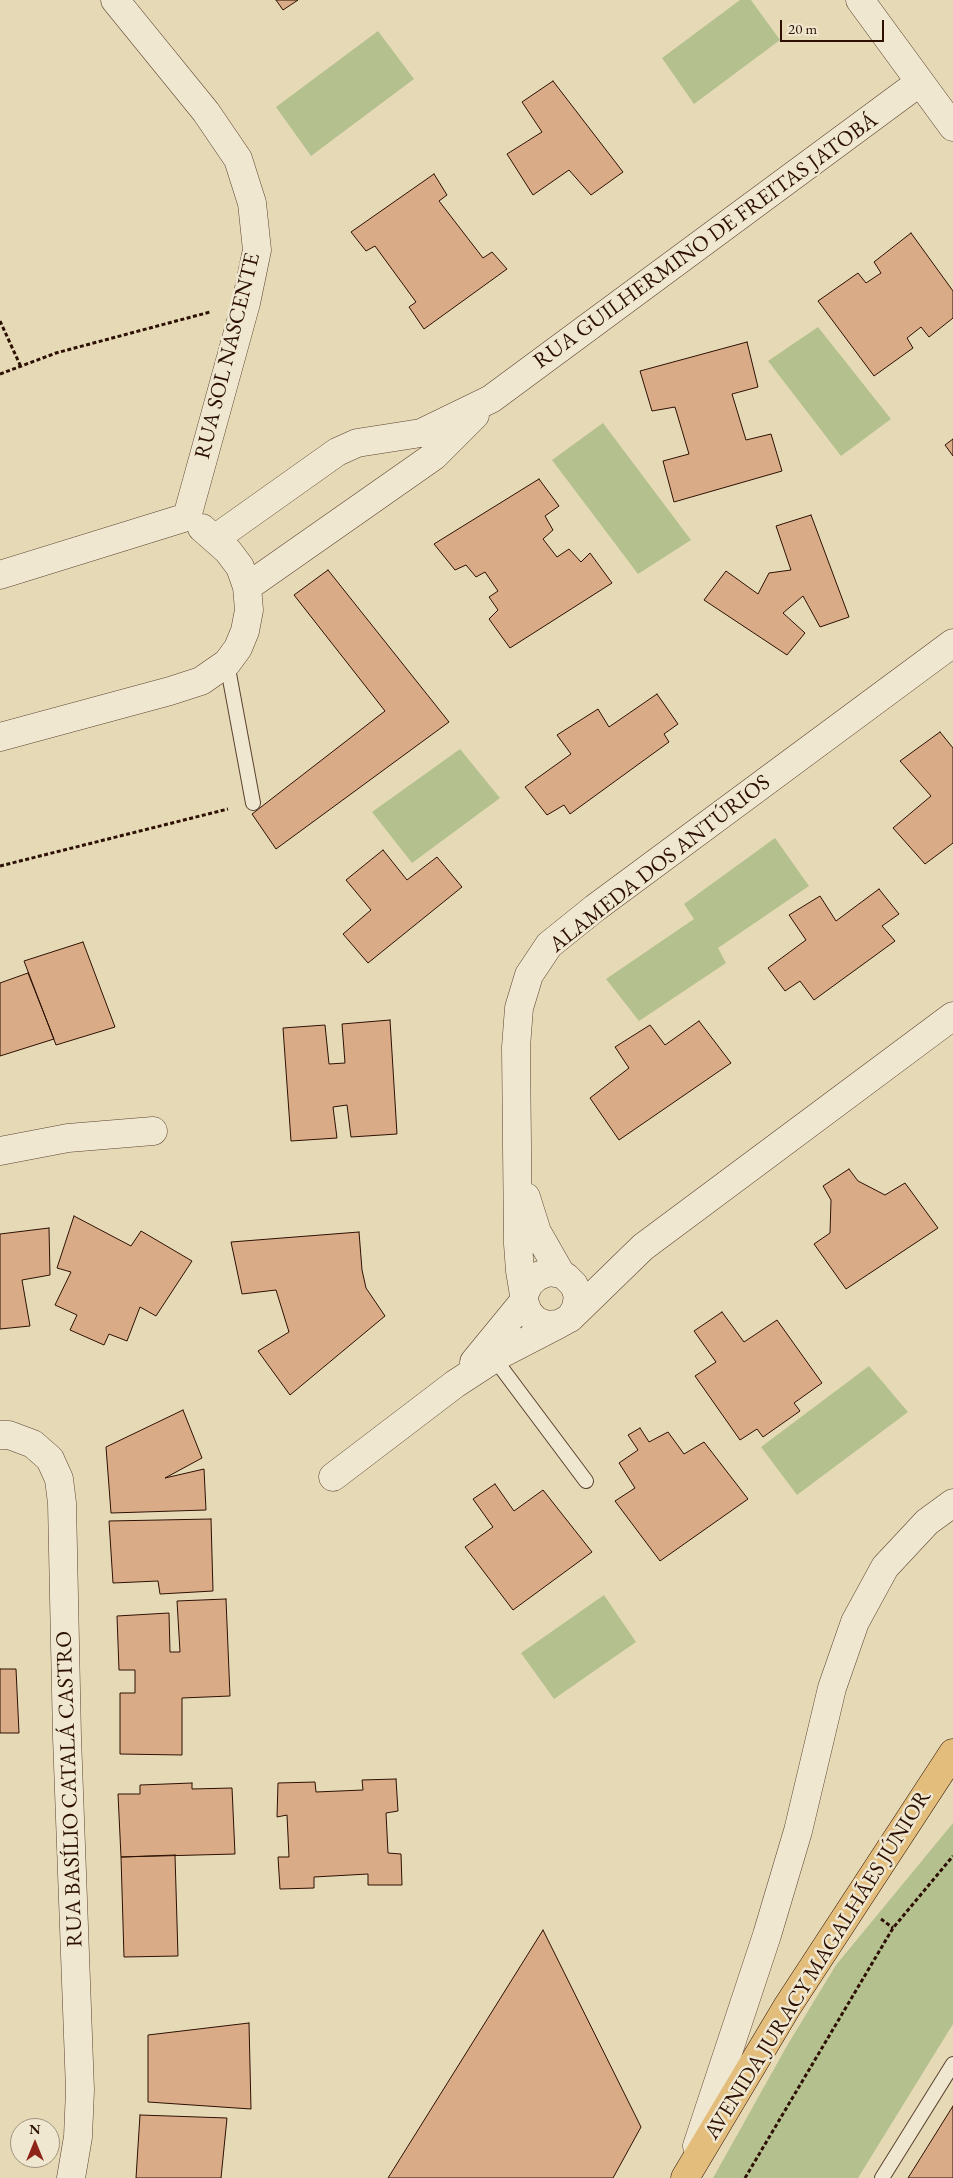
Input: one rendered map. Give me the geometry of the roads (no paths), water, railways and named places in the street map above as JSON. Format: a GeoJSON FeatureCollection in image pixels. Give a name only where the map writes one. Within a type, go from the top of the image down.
{"type":"FeatureCollection","features":[{"type":"Feature","properties":{"kind":"main road","name":"AVENIDA JURACY MAGALHÃES JÚNIOR"},"geometry":{"type":"LineString","coordinates":[[686,2176],[787,2007],[953,1752]]}},
{"type":"Feature","properties":{"kind":"street","name":"RUA SOL NASCENTE"},"geometry":{"type":"LineString","coordinates":[[115,0],[206,112],[238,159],[252,203],[257,250],[246,303],[187,517]]}},
{"type":"Feature","properties":{"kind":"street"},"geometry":{"type":"LineString","coordinates":[[860,0],[953,127]]}},
{"type":"Feature","properties":{"kind":"street","name":"RUA GUILHERMINO DE FREITAS JATOBÁ"},"geometry":{"type":"LineString","coordinates":[[247,587],[434,456],[491,399],[920,82]]}},
{"type":"Feature","properties":{"kind":"street","name":"RUA GUILHERMINO DE FREITAS JATOBÁ"},"geometry":{"type":"LineString","coordinates":[[216,538],[337,452],[356,443],[421,433],[491,399]]}},
{"type":"Feature","properties":{"kind":"street"},"geometry":{"type":"LineString","coordinates":[[0,575],[187,517],[216,538],[240,567],[247,587],[249,610],[245,631],[238,648],[227,663],[201,681],[0,737]]}},
{"type":"Feature","properties":{"kind":"street","name":"ALAMEDA DOS ANTÚRIOS"},"geometry":{"type":"LineString","coordinates":[[524,1298],[518,1244],[518,1166],[515,1101],[519,1008],[529,975],[550,945],[595,908],[953,643]]}},
{"type":"Feature","properties":{"kind":"street"},"geometry":{"type":"LineString","coordinates":[[333,1477],[455,1384],[494,1358],[564,1321],[643,1247],[953,1016]]}},
{"type":"Feature","properties":{"kind":"street"},"geometry":{"type":"LineString","coordinates":[[0,1152],[68,1138],[153,1130]]}},
{"type":"Feature","properties":{"kind":"street","name":"ALAMEDA DOS ANTÚRIOS"},"geometry":{"type":"LineString","coordinates":[[518,1166],[537,1232],[564,1275]]}},
{"type":"Feature","properties":{"kind":"street"},"geometry":{"type":"LineString","coordinates":[[455,1384],[492,1342],[524,1298],[529,1284],[538,1276],[549,1272],[564,1275],[601,1267],[643,1247]]}},
{"type":"Feature","properties":{"kind":"street"},"geometry":{"type":"LineString","coordinates":[[524,1298],[528,1312],[536,1321],[547,1325],[564,1321],[576,1308],[578,1296],[574,1285],[564,1275]]}},
{"type":"Feature","properties":{"kind":"street","name":"RUA BASÍLIO CATALÁ CASTRO"},"geometry":{"type":"LineString","coordinates":[[0,1435],[33,1444],[50,1459],[59,1479],[62,1503],[67,1737],[80,2090],[78,2137],[71,2178]]}},
{"type":"Feature","properties":{"kind":"street"},"geometry":{"type":"LineString","coordinates":[[686,2176],[770,1926],[798,1831],[832,1688],[855,1622],[885,1567],[927,1522],[953,1503]]}},
{"type":"Feature","properties":{"kind":"lane"},"geometry":{"type":"LineString","coordinates":[[227,663],[253,803]]}},
{"type":"Feature","properties":{"kind":"lane"},"geometry":{"type":"LineString","coordinates":[[494,1358],[586,1482]]}},
{"type":"Feature","properties":{"kind":"lane"},"geometry":{"type":"LineString","coordinates":[[882,2178],[953,2064]]}}]}
